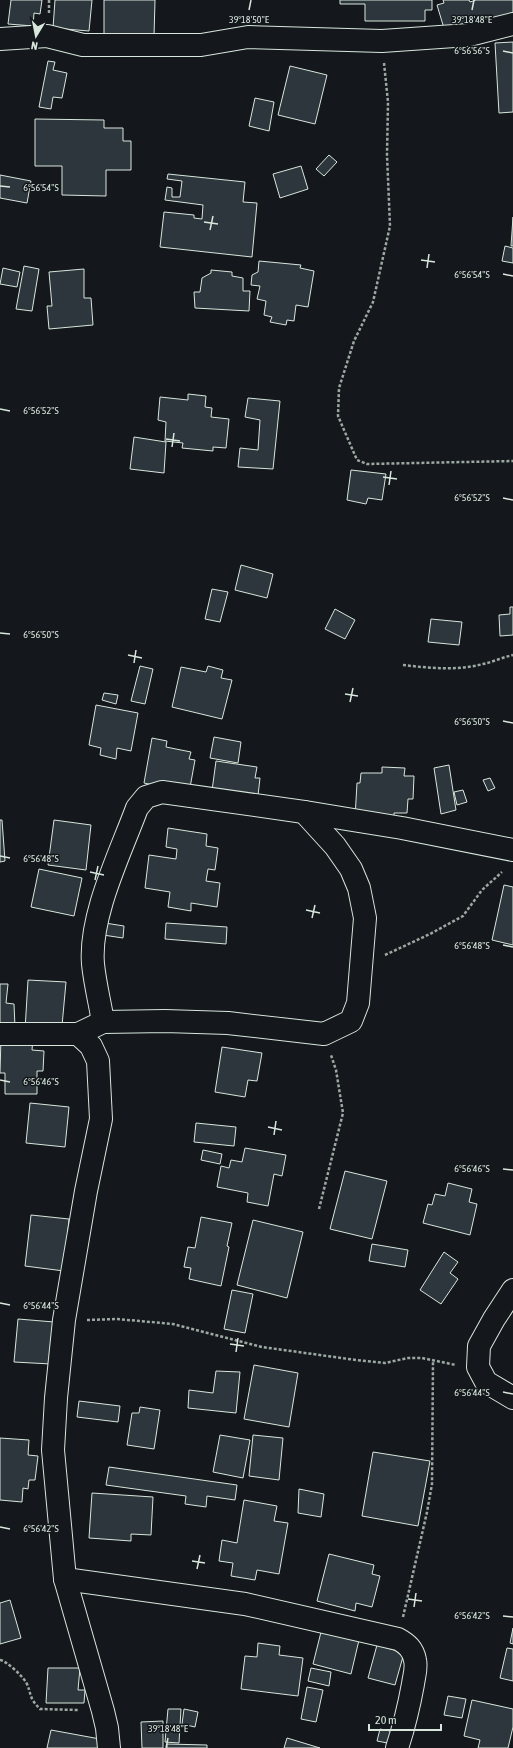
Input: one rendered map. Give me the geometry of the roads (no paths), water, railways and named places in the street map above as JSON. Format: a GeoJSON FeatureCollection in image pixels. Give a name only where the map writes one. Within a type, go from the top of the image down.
{"type":"FeatureCollection","features":[{"type":"Feature","properties":{"kind":"street"},"geometry":{"type":"LineString","coordinates":[[0,39],[47,36],[83,45],[201,45],[248,37],[382,41],[469,36],[513,24]]}},
{"type":"Feature","properties":{"kind":"street"},"geometry":{"type":"LineString","coordinates":[[103,1022],[93,964],[95,934],[100,909],[137,808],[146,797],[162,792],[304,812],[402,828],[510,860]]}},
{"type":"Feature","properties":{"kind":"street"},"geometry":{"type":"LineString","coordinates":[[0,1034],[78,1034],[103,1022],[165,1020],[228,1023],[324,1034],[351,1021],[358,1002],[365,918],[359,888],[351,868],[336,846],[304,812]]}},
{"type":"Feature","properties":{"kind":"street"},"geometry":{"type":"LineString","coordinates":[[78,1034],[91,1046],[98,1061],[101,1119],[85,1199],[64,1320],[56,1398],[53,1450],[65,1579],[103,1711],[107,1728],[108,1748]]}},
{"type":"Feature","properties":{"kind":"street"},"geometry":{"type":"LineString","coordinates":[[513,1290],[478,1346],[478,1367],[486,1382],[513,1398]]}},
{"type":"Feature","properties":{"kind":"street"},"geometry":{"type":"LineString","coordinates":[[65,1579],[245,1604],[398,1639],[406,1643],[411,1649],[415,1659],[416,1669],[406,1718],[397,1748]]}}]}
